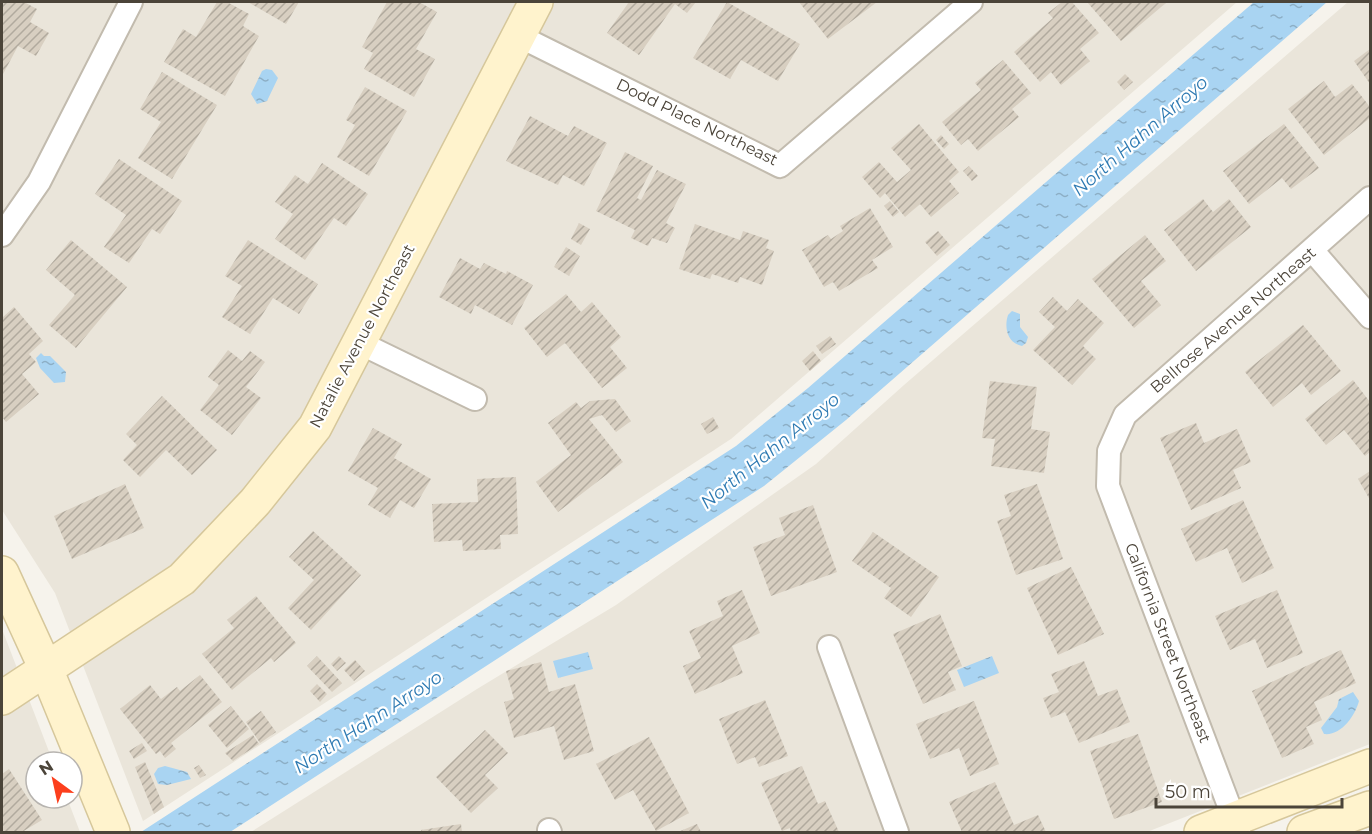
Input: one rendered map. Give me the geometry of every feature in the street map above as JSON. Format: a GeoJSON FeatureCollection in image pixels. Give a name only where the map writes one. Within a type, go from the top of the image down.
{"type":"FeatureCollection","features":[{"type":"Feature","properties":{"kind":"street"},"geometry":{"type":"LineString","coordinates":[[2,235],[39,182],[131,2]]}},
{"type":"Feature","properties":{"kind":"street","name":"Natalie Avenue Northeast"},"geometry":{"type":"LineString","coordinates":[[2,698],[182,579],[255,502],[315,427],[536,2]]}},
{"type":"Feature","properties":{"kind":"street","name":"Dodd Place Northeast"},"geometry":{"type":"LineString","coordinates":[[517,35],[780,166],[971,2]]}},
{"type":"Feature","properties":{"kind":"street","name":"Bellrose Avenue Northeast"},"geometry":{"type":"LineString","coordinates":[[1109,451],[1125,415],[1371,198]]}},
{"type":"Feature","properties":{"kind":"street"},"geometry":{"type":"LineString","coordinates":[[1312,250],[1371,317]]}},
{"type":"Feature","properties":{"kind":"street"},"geometry":{"type":"LineString","coordinates":[[360,343],[475,399]]}},
{"type":"Feature","properties":{"kind":"street","name":"California Street Northeast"},"geometry":{"type":"LineString","coordinates":[[1109,451],[1108,486],[1237,826]]}},
{"type":"Feature","properties":{"kind":"street"},"geometry":{"type":"LineString","coordinates":[[2,573],[46,669],[113,832]]}},
{"type":"Feature","properties":{"kind":"street"},"geometry":{"type":"LineString","coordinates":[[829,647],[897,832]]}},
{"type":"Feature","properties":{"kind":"street"},"geometry":{"type":"LineString","coordinates":[[1201,832],[1237,826],[1371,766]]}},
{"type":"Feature","properties":{"kind":"street"},"geometry":{"type":"LineString","coordinates":[[1304,832],[1371,808]]}},
{"type":"Feature","properties":{"kind":"shaded area"},"geometry":{"type":"Polygon","coordinates":[[[2,2],[1237,2],[731,439],[143,821],[55,593],[2,510],[2,2]]]}},
{"type":"Feature","properties":{"kind":"shaded area"},"geometry":{"type":"Polygon","coordinates":[[[1348,2],[1370,2],[1370,744],[1147,832],[251,832],[477,689],[616,605],[816,464],[904,385],[1348,2]]]}},
{"type":"Feature","properties":{"kind":"shaded area"},"geometry":{"type":"Polygon","coordinates":[[[2,629],[48,750],[24,750],[24,810],[72,810],[80,832],[2,832],[2,629]]]}},
{"type":"Feature","properties":{"kind":"water","name":"North Hahn Arroyo"},"geometry":{"type":"Polygon","coordinates":[[[1254,2],[1327,2],[846,420],[764,486],[230,832],[141,832],[736,446],[808,388],[1254,2]]]}},
{"type":"Feature","properties":{"kind":"water"},"geometry":{"type":"Polygon","coordinates":[[[272,70],[278,78],[267,101],[257,104],[251,94],[262,71],[272,70]]]}},
{"type":"Feature","properties":{"kind":"water"},"geometry":{"type":"Polygon","coordinates":[[[1012,311],[1020,314],[1020,327],[1028,337],[1022,346],[1013,342],[1008,334],[1007,320],[1012,311]]]}},
{"type":"Feature","properties":{"kind":"water"},"geometry":{"type":"Polygon","coordinates":[[[41,353],[44,356],[50,356],[66,372],[65,382],[54,383],[40,368],[36,358],[41,353]]]}},
{"type":"Feature","properties":{"kind":"water"},"geometry":{"type":"Polygon","coordinates":[[[588,652],[593,669],[558,678],[553,661],[588,652]]]}},
{"type":"Feature","properties":{"kind":"water"},"geometry":{"type":"Polygon","coordinates":[[[992,656],[999,673],[964,687],[957,670],[992,656]]]}},
{"type":"Feature","properties":{"kind":"water"},"geometry":{"type":"Polygon","coordinates":[[[1353,692],[1359,701],[1351,719],[1336,732],[1324,734],[1321,728],[1337,707],[1339,699],[1353,692]]]}},
{"type":"Feature","properties":{"kind":"water"},"geometry":{"type":"Polygon","coordinates":[[[165,766],[187,772],[191,779],[167,785],[158,784],[154,774],[158,768],[165,766]]]}},
{"type":"Feature","properties":{"kind":"building"},"geometry":{"type":"Polygon","coordinates":[[[2,2],[24,2],[37,9],[30,22],[49,33],[36,56],[18,46],[2,76],[2,2]]]}},
{"type":"Feature","properties":{"kind":"building"},"geometry":{"type":"Polygon","coordinates":[[[217,2],[227,2],[249,14],[243,26],[259,36],[225,96],[164,62],[183,29],[196,37],[217,2]]]}},
{"type":"Feature","properties":{"kind":"building"},"geometry":{"type":"Polygon","coordinates":[[[248,2],[299,2],[286,24],[248,2]]]}},
{"type":"Feature","properties":{"kind":"building"},"geometry":{"type":"Polygon","coordinates":[[[387,2],[419,2],[437,12],[416,49],[435,59],[414,97],[364,69],[373,53],[362,47],[387,2]]]}},
{"type":"Feature","properties":{"kind":"building"},"geometry":{"type":"Polygon","coordinates":[[[629,2],[696,2],[687,13],[675,4],[639,55],[607,33],[629,2]]]}},
{"type":"Feature","properties":{"kind":"building"},"geometry":{"type":"Polygon","coordinates":[[[727,2],[800,44],[778,81],[741,60],[730,79],[693,58],[727,2]]]}},
{"type":"Feature","properties":{"kind":"building"},"geometry":{"type":"Polygon","coordinates":[[[799,2],[877,2],[828,39],[799,2]]]}},
{"type":"Feature","properties":{"kind":"building"},"geometry":{"type":"Polygon","coordinates":[[[1062,2],[1072,2],[1099,33],[1080,49],[1090,61],[1061,85],[1051,72],[1040,82],[1014,52],[1053,18],[1048,13],[1062,2]]]}},
{"type":"Feature","properties":{"kind":"building"},"geometry":{"type":"Polygon","coordinates":[[[1087,2],[1167,2],[1121,41],[1087,2]]]}},
{"type":"Feature","properties":{"kind":"building"},"geometry":{"type":"Polygon","coordinates":[[[1370,49],[1370,84],[1354,61],[1370,49]]]}},
{"type":"Feature","properties":{"kind":"building"},"geometry":{"type":"Polygon","coordinates":[[[1003,60],[1031,93],[1012,109],[1019,117],[978,151],[968,139],[961,145],[942,122],[981,90],[975,83],[1003,60]]]}},
{"type":"Feature","properties":{"kind":"building"},"geometry":{"type":"Polygon","coordinates":[[[162,72],[217,105],[172,179],[138,158],[161,122],[140,109],[162,72]]]}},
{"type":"Feature","properties":{"kind":"building"},"geometry":{"type":"Polygon","coordinates":[[[1125,74],[1133,82],[1124,90],[1117,82],[1125,74]]]}},
{"type":"Feature","properties":{"kind":"building"},"geometry":{"type":"Polygon","coordinates":[[[1324,81],[1335,97],[1352,84],[1370,107],[1370,118],[1324,155],[1288,109],[1324,81]]]}},
{"type":"Feature","properties":{"kind":"building"},"geometry":{"type":"Polygon","coordinates":[[[365,87],[407,111],[369,176],[337,157],[355,125],[346,120],[365,87]]]}},
{"type":"Feature","properties":{"kind":"building"},"geometry":{"type":"Polygon","coordinates":[[[530,116],[568,136],[574,126],[607,143],[584,186],[563,175],[558,185],[506,161],[530,116]]]}},
{"type":"Feature","properties":{"kind":"building"},"geometry":{"type":"Polygon","coordinates":[[[919,124],[959,172],[949,181],[959,193],[931,217],[920,204],[905,217],[885,193],[880,198],[862,177],[879,162],[897,182],[911,170],[891,148],[919,124]]]}},
{"type":"Feature","properties":{"kind":"building"},"geometry":{"type":"Polygon","coordinates":[[[1284,124],[1319,168],[1291,189],[1282,178],[1249,204],[1223,171],[1284,124]]]}},
{"type":"Feature","properties":{"kind":"building"},"geometry":{"type":"Polygon","coordinates":[[[941,135],[949,144],[944,149],[936,140],[941,135]]]}},
{"type":"Feature","properties":{"kind":"building"},"geometry":{"type":"Polygon","coordinates":[[[625,152],[653,166],[637,198],[641,200],[657,170],[686,184],[666,223],[675,228],[667,243],[652,238],[648,246],[631,238],[635,230],[596,211],[625,152]]]}},
{"type":"Feature","properties":{"kind":"building"},"geometry":{"type":"Polygon","coordinates":[[[119,159],[182,201],[160,234],[152,229],[129,263],[104,247],[126,215],[95,194],[119,159]]]}},
{"type":"Feature","properties":{"kind":"building"},"geometry":{"type":"Polygon","coordinates":[[[322,163],[368,194],[346,226],[334,218],[305,260],[275,239],[293,214],[275,202],[295,175],[308,184],[322,163]]]}},
{"type":"Feature","properties":{"kind":"building"},"geometry":{"type":"Polygon","coordinates":[[[969,166],[978,176],[972,181],[963,171],[969,166]]]}},
{"type":"Feature","properties":{"kind":"building"},"geometry":{"type":"Polygon","coordinates":[[[1203,199],[1213,212],[1229,199],[1251,227],[1196,271],[1164,230],[1203,199]]]}},
{"type":"Feature","properties":{"kind":"building"},"geometry":{"type":"Polygon","coordinates":[[[890,201],[899,212],[893,217],[884,206],[890,201]]]}},
{"type":"Feature","properties":{"kind":"building"},"geometry":{"type":"Polygon","coordinates":[[[870,208],[893,247],[872,260],[878,268],[839,291],[833,282],[824,287],[802,250],[828,235],[831,239],[843,231],[840,226],[870,208]]]}},
{"type":"Feature","properties":{"kind":"building"},"geometry":{"type":"Polygon","coordinates":[[[579,223],[590,229],[581,245],[571,239],[579,223]]]}},
{"type":"Feature","properties":{"kind":"building"},"geometry":{"type":"Polygon","coordinates":[[[695,224],[740,240],[743,231],[769,240],[766,248],[774,251],[762,285],[740,277],[738,283],[712,274],[710,279],[679,269],[695,224]]]}},
{"type":"Feature","properties":{"kind":"building"},"geometry":{"type":"Polygon","coordinates":[[[938,231],[950,245],[937,256],[925,242],[938,231]]]}},
{"type":"Feature","properties":{"kind":"building"},"geometry":{"type":"Polygon","coordinates":[[[1145,235],[1166,261],[1141,281],[1161,305],[1134,328],[1092,279],[1145,235]]]}},
{"type":"Feature","properties":{"kind":"building"},"geometry":{"type":"Polygon","coordinates":[[[71,240],[127,287],[76,348],[49,325],[75,295],[46,270],[71,240]]]}},
{"type":"Feature","properties":{"kind":"building"},"geometry":{"type":"Polygon","coordinates":[[[248,240],[318,284],[299,314],[273,298],[250,334],[222,317],[242,286],[225,276],[248,240]]]}},
{"type":"Feature","properties":{"kind":"building"},"geometry":{"type":"Polygon","coordinates":[[[566,247],[580,256],[569,276],[554,267],[566,247]]]}},
{"type":"Feature","properties":{"kind":"building"},"geometry":{"type":"Polygon","coordinates":[[[460,258],[480,269],[484,263],[506,274],[507,271],[533,285],[512,325],[475,305],[471,314],[439,297],[460,258]]]}},
{"type":"Feature","properties":{"kind":"building"},"geometry":{"type":"Polygon","coordinates":[[[566,294],[581,312],[592,302],[621,337],[610,347],[627,368],[602,388],[565,343],[547,357],[524,328],[566,294]]]}},
{"type":"Feature","properties":{"kind":"building"},"geometry":{"type":"Polygon","coordinates":[[[1053,297],[1067,311],[1078,299],[1104,323],[1083,346],[1096,359],[1072,385],[1033,350],[1055,327],[1039,312],[1053,297]]]}},
{"type":"Feature","properties":{"kind":"building"},"geometry":{"type":"Polygon","coordinates":[[[14,307],[43,341],[29,354],[36,362],[22,374],[39,394],[6,422],[2,417],[2,318],[14,307]]]}},
{"type":"Feature","properties":{"kind":"building"},"geometry":{"type":"Polygon","coordinates":[[[1303,325],[1341,371],[1311,395],[1302,383],[1273,407],[1245,372],[1303,325]]]}},
{"type":"Feature","properties":{"kind":"building"},"geometry":{"type":"Polygon","coordinates":[[[830,336],[836,344],[822,354],[816,346],[830,336]]]}},
{"type":"Feature","properties":{"kind":"building"},"geometry":{"type":"Polygon","coordinates":[[[228,350],[242,361],[250,351],[265,362],[246,387],[261,398],[232,435],[200,410],[219,385],[208,377],[228,350]]]}},
{"type":"Feature","properties":{"kind":"building"},"geometry":{"type":"Polygon","coordinates":[[[813,351],[821,361],[810,371],[802,361],[813,351]]]}},
{"type":"Feature","properties":{"kind":"building"},"geometry":{"type":"Polygon","coordinates":[[[1353,380],[1370,402],[1370,452],[1365,456],[1344,430],[1326,445],[1305,419],[1353,380]]]}},
{"type":"Feature","properties":{"kind":"building"},"geometry":{"type":"Polygon","coordinates":[[[990,381],[1037,387],[1031,429],[1050,432],[1044,473],[991,466],[995,439],[982,438],[990,381]]]}},
{"type":"Feature","properties":{"kind":"building"},"geometry":{"type":"Polygon","coordinates":[[[162,396],[217,450],[192,475],[166,450],[140,477],[123,460],[137,445],[126,434],[162,396]]]}},
{"type":"Feature","properties":{"kind":"building"},"geometry":{"type":"Polygon","coordinates":[[[615,399],[631,421],[616,432],[602,415],[589,419],[623,462],[558,512],[536,482],[571,455],[548,423],[576,402],[581,408],[590,401],[615,399]]]}},
{"type":"Feature","properties":{"kind":"building"},"geometry":{"type":"Polygon","coordinates":[[[713,417],[719,428],[707,434],[701,424],[713,417]]]}},
{"type":"Feature","properties":{"kind":"building"},"geometry":{"type":"Polygon","coordinates":[[[1196,423],[1204,443],[1237,429],[1251,462],[1233,470],[1241,488],[1191,510],[1160,438],[1196,423]]]}},
{"type":"Feature","properties":{"kind":"building"},"geometry":{"type":"Polygon","coordinates":[[[373,428],[402,444],[394,458],[431,479],[414,508],[400,500],[390,518],[368,505],[378,488],[348,471],[373,428]]]}},
{"type":"Feature","properties":{"kind":"building"},"geometry":{"type":"Polygon","coordinates":[[[1370,471],[1370,500],[1358,479],[1370,471]]]}},
{"type":"Feature","properties":{"kind":"building"},"geometry":{"type":"Polygon","coordinates":[[[516,477],[518,534],[500,535],[501,549],[463,551],[462,540],[434,542],[432,504],[478,502],[477,479],[516,477]]]}},
{"type":"Feature","properties":{"kind":"building"},"geometry":{"type":"Polygon","coordinates":[[[125,484],[144,528],[72,559],[54,516],[125,484]]]}},
{"type":"Feature","properties":{"kind":"building"},"geometry":{"type":"Polygon","coordinates":[[[1037,484],[1063,559],[1016,575],[997,521],[1011,516],[1004,495],[1037,484]]]}},
{"type":"Feature","properties":{"kind":"building"},"geometry":{"type":"Polygon","coordinates":[[[1243,500],[1274,568],[1242,583],[1227,548],[1196,562],[1181,529],[1243,500]]]}},
{"type":"Feature","properties":{"kind":"building"},"geometry":{"type":"Polygon","coordinates":[[[813,505],[837,572],[771,596],[753,547],[785,535],[779,518],[813,505]]]}},
{"type":"Feature","properties":{"kind":"building"},"geometry":{"type":"Polygon","coordinates":[[[313,531],[361,575],[311,630],[288,608],[314,580],[289,557],[313,531]]]}},
{"type":"Feature","properties":{"kind":"building"},"geometry":{"type":"Polygon","coordinates":[[[873,532],[939,577],[911,617],[884,598],[891,588],[852,561],[873,532]]]}},
{"type":"Feature","properties":{"kind":"building"},"geometry":{"type":"Polygon","coordinates":[[[1071,567],[1104,634],[1058,655],[1027,588],[1071,567]]]}},
{"type":"Feature","properties":{"kind":"building"},"geometry":{"type":"Polygon","coordinates":[[[742,590],[760,633],[732,646],[743,673],[695,694],[683,666],[701,658],[689,631],[723,616],[717,601],[742,590]]]}},
{"type":"Feature","properties":{"kind":"building"},"geometry":{"type":"Polygon","coordinates":[[[1277,590],[1303,653],[1267,668],[1255,639],[1230,650],[1215,616],[1277,590]]]}},
{"type":"Feature","properties":{"kind":"building"},"geometry":{"type":"Polygon","coordinates":[[[256,596],[296,643],[274,662],[271,658],[232,690],[202,654],[234,628],[227,620],[256,596]]]}},
{"type":"Feature","properties":{"kind":"building"},"geometry":{"type":"Polygon","coordinates":[[[940,614],[962,666],[948,672],[956,690],[923,704],[893,634],[940,614]]]}},
{"type":"Feature","properties":{"kind":"building"},"geometry":{"type":"Polygon","coordinates":[[[1341,650],[1356,683],[1314,702],[1322,720],[1306,727],[1314,744],[1282,758],[1252,691],[1341,650]]]}},
{"type":"Feature","properties":{"kind":"building"},"geometry":{"type":"Polygon","coordinates":[[[317,656],[342,683],[332,692],[307,666],[317,656]]]}},
{"type":"Feature","properties":{"kind":"building"},"geometry":{"type":"Polygon","coordinates":[[[339,656],[346,663],[337,671],[331,664],[339,656]]]}},
{"type":"Feature","properties":{"kind":"building"},"geometry":{"type":"Polygon","coordinates":[[[355,660],[365,671],[354,681],[344,670],[355,660]]]}},
{"type":"Feature","properties":{"kind":"building"},"geometry":{"type":"Polygon","coordinates":[[[1084,661],[1098,696],[1117,689],[1130,722],[1079,743],[1065,712],[1051,718],[1043,698],[1059,692],[1051,674],[1084,661]]]}},
{"type":"Feature","properties":{"kind":"building"},"geometry":{"type":"Polygon","coordinates":[[[541,662],[549,692],[575,684],[594,751],[564,760],[554,726],[514,738],[504,702],[514,699],[506,671],[541,662]]]}},
{"type":"Feature","properties":{"kind":"building"},"geometry":{"type":"Polygon","coordinates":[[[200,675],[222,702],[171,743],[176,749],[165,758],[160,751],[156,754],[120,709],[150,685],[161,699],[177,687],[180,691],[200,675]]]}},
{"type":"Feature","properties":{"kind":"building"},"geometry":{"type":"Polygon","coordinates":[[[317,684],[327,694],[320,702],[310,691],[317,684]]]}},
{"type":"Feature","properties":{"kind":"building"},"geometry":{"type":"Polygon","coordinates":[[[765,700],[788,756],[759,767],[755,757],[737,764],[719,719],[765,700]]]}},
{"type":"Feature","properties":{"kind":"building"},"geometry":{"type":"Polygon","coordinates":[[[974,701],[999,764],[970,776],[959,748],[930,759],[916,724],[974,701]]]}},
{"type":"Feature","properties":{"kind":"building"},"geometry":{"type":"Polygon","coordinates":[[[231,706],[249,729],[227,748],[208,725],[231,706]]]}},
{"type":"Feature","properties":{"kind":"building"},"geometry":{"type":"Polygon","coordinates":[[[261,711],[276,732],[260,743],[246,722],[261,711]]]}},
{"type":"Feature","properties":{"kind":"building"},"geometry":{"type":"Polygon","coordinates":[[[485,730],[508,753],[485,775],[498,788],[471,813],[436,777],[485,730]]]}},
{"type":"Feature","properties":{"kind":"building"},"geometry":{"type":"Polygon","coordinates":[[[1138,734],[1162,802],[1114,819],[1090,751],[1138,734]]]}},
{"type":"Feature","properties":{"kind":"building"},"geometry":{"type":"Polygon","coordinates":[[[253,735],[259,744],[233,761],[225,753],[253,735]]]}},
{"type":"Feature","properties":{"kind":"building"},"geometry":{"type":"Polygon","coordinates":[[[649,737],[689,813],[656,831],[633,790],[615,800],[596,764],[649,737]]]}},
{"type":"Feature","properties":{"kind":"building"},"geometry":{"type":"Polygon","coordinates":[[[142,743],[147,751],[134,759],[129,751],[142,743]]]}},
{"type":"Feature","properties":{"kind":"building"},"geometry":{"type":"Polygon","coordinates":[[[145,762],[164,807],[154,814],[135,767],[145,762]]]}},
{"type":"Feature","properties":{"kind":"building"},"geometry":{"type":"Polygon","coordinates":[[[199,765],[206,775],[200,778],[194,768],[199,765]]]}},
{"type":"Feature","properties":{"kind":"building"},"geometry":{"type":"Polygon","coordinates":[[[802,766],[818,804],[825,801],[839,832],[791,832],[790,828],[782,831],[761,783],[802,766]]]}},
{"type":"Feature","properties":{"kind":"building"},"geometry":{"type":"Polygon","coordinates":[[[9,769],[24,792],[24,810],[36,810],[42,820],[22,832],[2,832],[2,774],[9,769]]]}},
{"type":"Feature","properties":{"kind":"building"},"geometry":{"type":"Polygon","coordinates":[[[995,782],[1014,825],[1038,815],[1046,832],[962,832],[949,802],[995,782]]]}},
{"type":"Feature","properties":{"kind":"building"},"geometry":{"type":"Polygon","coordinates":[[[461,824],[462,832],[421,832],[421,830],[461,824]]]}},
{"type":"Feature","properties":{"kind":"building"},"geometry":{"type":"Polygon","coordinates":[[[697,824],[701,832],[678,832],[697,824]]]}}]}
